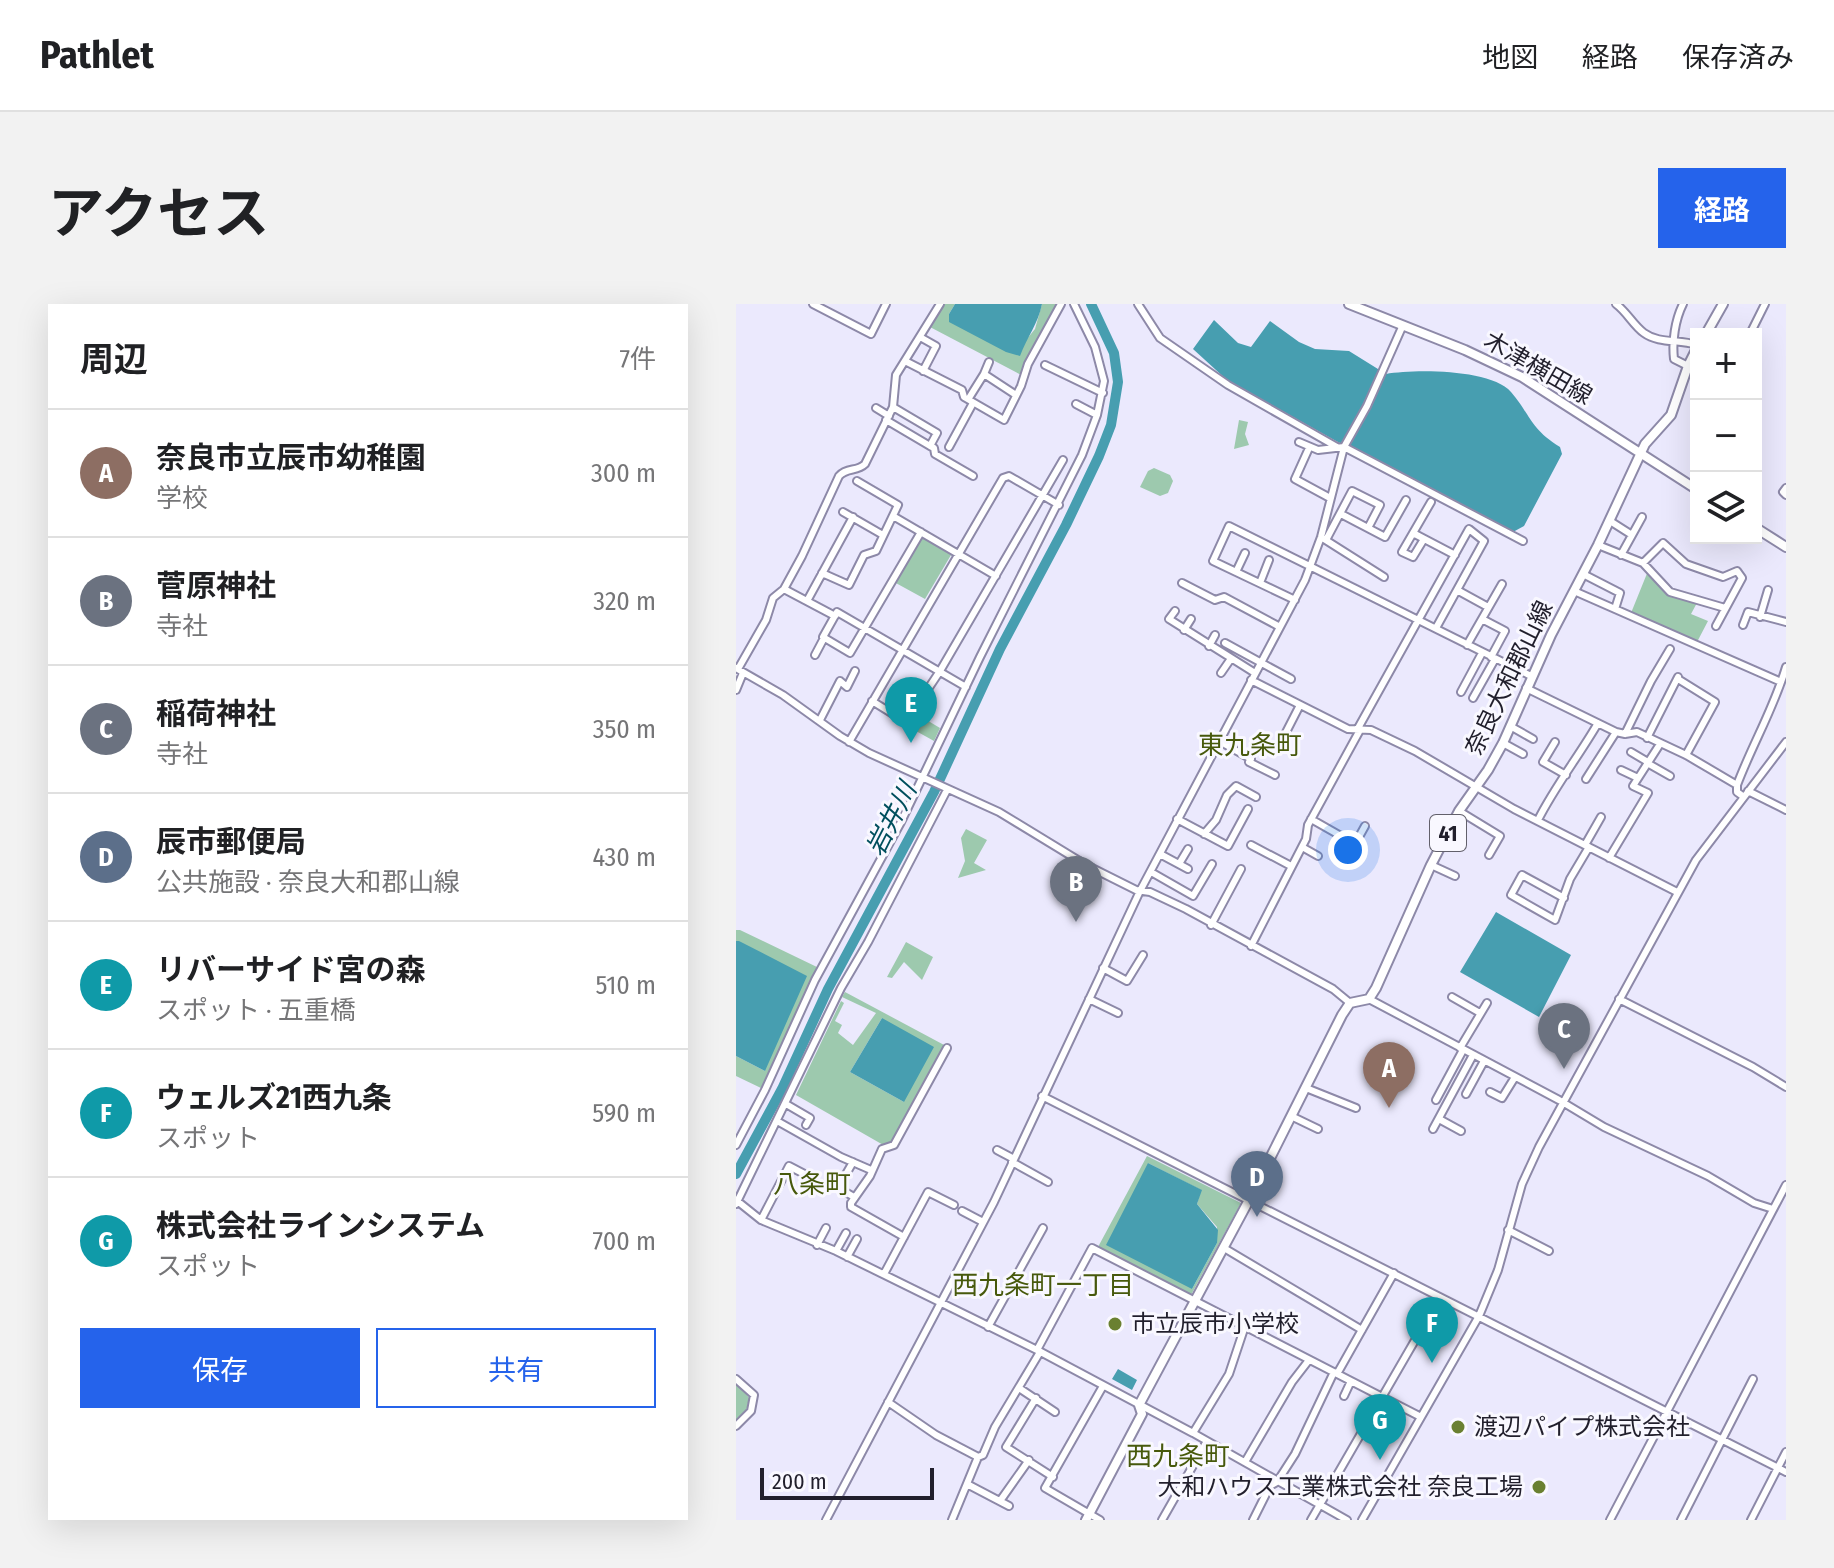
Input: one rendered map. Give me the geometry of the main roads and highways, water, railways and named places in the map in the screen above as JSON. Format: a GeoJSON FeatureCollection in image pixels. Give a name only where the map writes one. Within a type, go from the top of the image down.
{"type":"FeatureCollection","features":[{"type":"Feature","properties":{"kind":"main road","name":"木津横田線"},"geometry":{"type":"LineString","coordinates":[[1349,304],[1465,350],[1522,377],[1690,485]]}},
{"type":"Feature","properties":{"kind":"main road"},"geometry":{"type":"LineString","coordinates":[[1709,328],[1722,304]]}},
{"type":"Feature","properties":{"kind":"main road","name":"奈良大和郡山線"},"geometry":{"type":"LineString","coordinates":[[1088,1517],[1142,1414],[1139,1405],[1350,1003],[1369,999],[1459,811],[1503,743],[1531,676],[1610,521],[1640,453],[1671,415],[1690,362]]}},
{"type":"Feature","properties":{"kind":"main road"},"geometry":{"type":"LineString","coordinates":[[1762,531],[1785,544]]}},
{"type":"Feature","properties":{"kind":"water"},"geometry":{"type":"Polygon","coordinates":[[[955,304],[1042,304],[1020,356],[1006,352],[949,322],[949,314],[955,304]]]}},
{"type":"Feature","properties":{"kind":"water"},"geometry":{"type":"Polygon","coordinates":[[[1214,320],[1238,343],[1251,347],[1270,321],[1299,342],[1315,349],[1349,351],[1386,374],[1452,372],[1501,384],[1518,400],[1536,427],[1560,447],[1562,454],[1524,526],[1513,532],[1336,441],[1228,381],[1193,349],[1214,320]]]}},
{"type":"Feature","properties":{"kind":"water"},"geometry":{"type":"Polygon","coordinates":[[[1496,912],[1571,955],[1539,1017],[1460,972],[1496,912]]]}},
{"type":"Feature","properties":{"kind":"water"},"geometry":{"type":"Polygon","coordinates":[[[736,941],[807,976],[765,1071],[736,1056],[736,941]]]}},
{"type":"Feature","properties":{"kind":"water"},"geometry":{"type":"Polygon","coordinates":[[[882,1018],[934,1047],[904,1102],[850,1072],[882,1018]]]}},
{"type":"Feature","properties":{"kind":"water"},"geometry":{"type":"Polygon","coordinates":[[[1148,1163],[1202,1190],[1197,1204],[1218,1230],[1217,1243],[1192,1289],[1106,1245],[1148,1163]]]}},
{"type":"Feature","properties":{"kind":"water"},"geometry":{"type":"Polygon","coordinates":[[[1118,1369],[1137,1380],[1132,1390],[1112,1379],[1118,1369]]]}},
{"type":"Feature","properties":{"kind":"waterway","name":"岩井川"},"geometry":{"type":"LineString","coordinates":[[736,1174],[782,1089],[828,989],[934,792],[1000,649],[1099,456],[1111,425],[1118,382],[1114,353],[1091,304]]}},
{"type":"Feature","properties":{"kind":"place","name":"リバーサイド宮の森"},"geometry":{"type":"Point","coordinates":[911,743]}},
{"type":"Feature","properties":{"kind":"place","name":"菅原神社"},"geometry":{"type":"Point","coordinates":[1076,922]}},
{"type":"Feature","properties":{"kind":"place","name":"稲荷神社"},"geometry":{"type":"Point","coordinates":[1564,1069]}},
{"type":"Feature","properties":{"kind":"place","name":"奈良市立辰市幼稚園"},"geometry":{"type":"Point","coordinates":[1389,1108]}},
{"type":"Feature","properties":{"kind":"place","name":"辰市郵便局"},"geometry":{"type":"Point","coordinates":[1257,1217]}},
{"type":"Feature","properties":{"kind":"place","name":"市立辰市小学校"},"geometry":{"type":"Point","coordinates":[1115,1324]}},
{"type":"Feature","properties":{"kind":"place","name":"ウェルズ21西九条"},"geometry":{"type":"Point","coordinates":[1432,1363]}},
{"type":"Feature","properties":{"kind":"place","name":"渡辺パイプ株式会社"},"geometry":{"type":"Point","coordinates":[1458,1427]}},
{"type":"Feature","properties":{"kind":"place","name":"株式会社ラインシステム"},"geometry":{"type":"Point","coordinates":[1380,1460]}},
{"type":"Feature","properties":{"kind":"place","name":"大和ハウス工業株式会社 奈良工場"},"geometry":{"type":"Point","coordinates":[1539,1487]}},
{"type":"Feature","properties":{"kind":"district","name":"東九条町"},"geometry":{"type":"Point","coordinates":[1250,745]}},
{"type":"Feature","properties":{"kind":"district","name":"八条町"},"geometry":{"type":"Point","coordinates":[812,1184]}},
{"type":"Feature","properties":{"kind":"district","name":"西九条町一丁目"},"geometry":{"type":"Point","coordinates":[1043,1285]}},
{"type":"Feature","properties":{"kind":"district","name":"西九条町"},"geometry":{"type":"Point","coordinates":[1178,1456]}}]}
